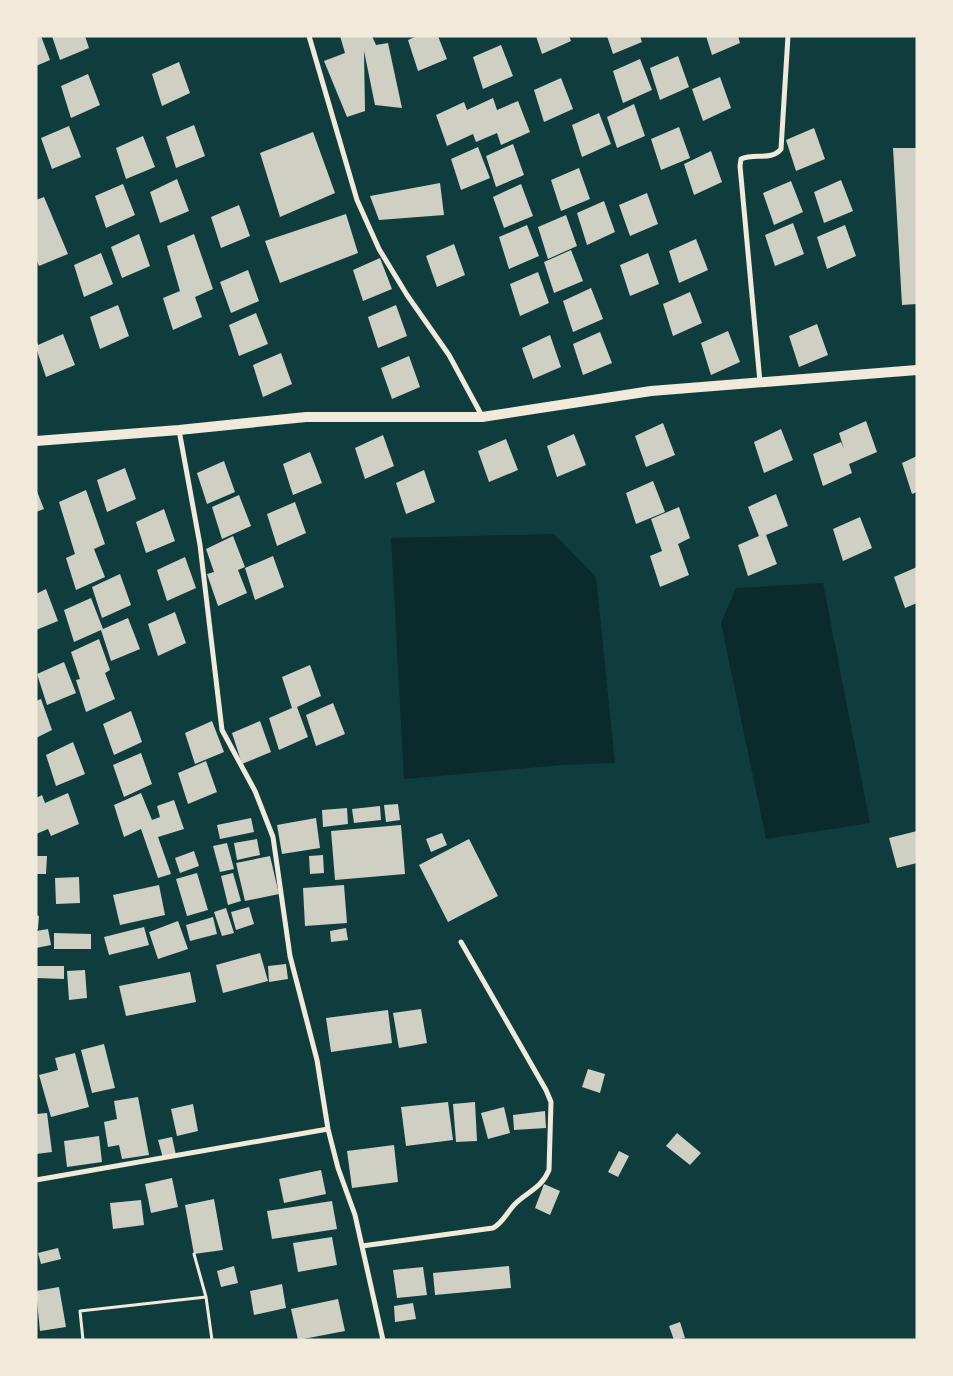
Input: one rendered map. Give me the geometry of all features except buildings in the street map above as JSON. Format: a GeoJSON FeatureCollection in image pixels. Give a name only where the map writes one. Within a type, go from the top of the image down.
{"type":"FeatureCollection","features":[{"type":"Feature","properties":{"kind":"main road"},"geometry":{"type":"LineString","coordinates":[[36,441],[179,430],[306,416],[482,417],[651,390],[917,370]]}},
{"type":"Feature","properties":{"kind":"street"},"geometry":{"type":"LineString","coordinates":[[310,36],[357,200],[379,249],[407,295],[449,355],[482,417]]}},
{"type":"Feature","properties":{"kind":"street"},"geometry":{"type":"LineString","coordinates":[[760,382],[740,166],[741,158],[748,156],[772,156],[778,154],[781,149],[788,36]]}},
{"type":"Feature","properties":{"kind":"street"},"geometry":{"type":"LineString","coordinates":[[179,430],[200,545],[222,730],[255,791],[273,837],[290,956],[317,1060],[328,1129],[338,1168],[355,1215],[383,1340]]}},
{"type":"Feature","properties":{"kind":"street"},"geometry":{"type":"LineString","coordinates":[[362,1246],[493,1228],[499,1225],[514,1205],[530,1194],[545,1179],[549,1170],[551,1102],[546,1090],[461,942]]}},
{"type":"Feature","properties":{"kind":"street"},"geometry":{"type":"LineString","coordinates":[[36,1180],[328,1129]]}},
{"type":"Feature","properties":{"kind":"path"},"geometry":{"type":"LineString","coordinates":[[194,1254],[206,1297],[212,1340]]}},
{"type":"Feature","properties":{"kind":"path"},"geometry":{"type":"LineString","coordinates":[[83,1340],[80,1311],[206,1297]]}},
{"type":"Feature","properties":{"kind":"water"},"geometry":{"type":"Polygon","coordinates":[[[554,534],[596,577],[615,763],[563,765],[404,779],[391,538],[554,534]]]}},
{"type":"Feature","properties":{"kind":"water"},"geometry":{"type":"Polygon","coordinates":[[[823,583],[870,823],[766,839],[721,623],[736,588],[823,583]]]}}]}
